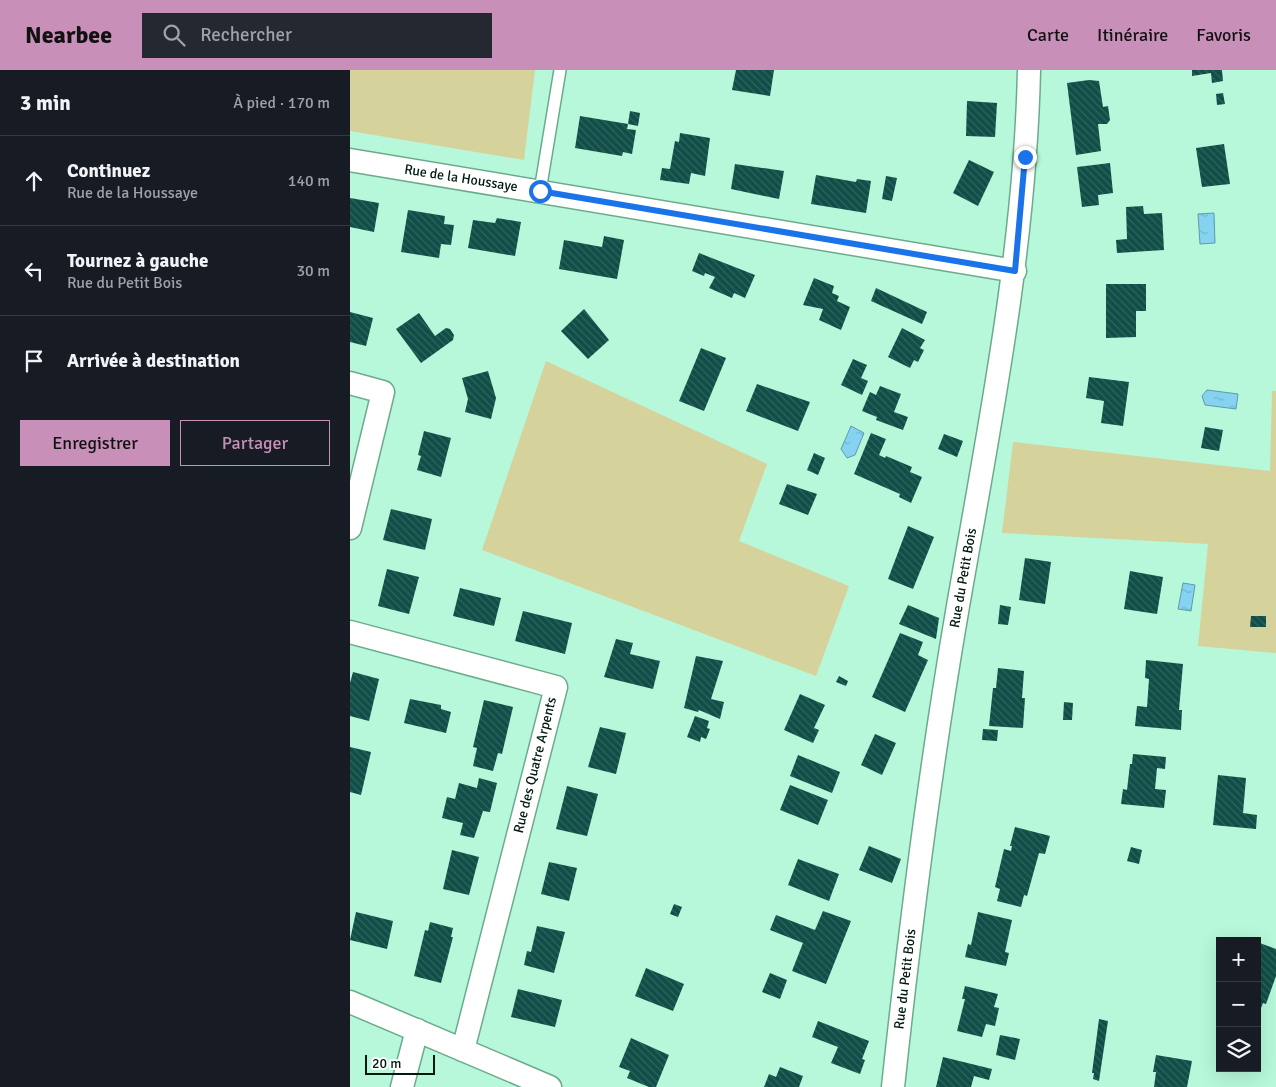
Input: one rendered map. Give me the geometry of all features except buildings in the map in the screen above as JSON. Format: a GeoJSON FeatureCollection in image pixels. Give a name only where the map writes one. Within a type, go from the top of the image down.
{"type":"FeatureCollection","features":[{"type":"Feature","properties":{"kind":"street","name":"Rue du Petit Bois"},"geometry":{"type":"LineString","coordinates":[[893,1087],[936,737],[1015,271],[1025,157],[1029,70]]}},
{"type":"Feature","properties":{"kind":"street","name":"Rue de la Houssaye"},"geometry":{"type":"LineString","coordinates":[[350,160],[1015,271]]}},
{"type":"Feature","properties":{"kind":"street"},"geometry":{"type":"LineString","coordinates":[[350,383],[383,392],[350,528]]}},
{"type":"Feature","properties":{"kind":"street","name":"Rue des Quatre Arpents"},"geometry":{"type":"LineString","coordinates":[[350,632],[556,687],[462,1050]]}},
{"type":"Feature","properties":{"kind":"street"},"geometry":{"type":"LineString","coordinates":[[350,1002],[550,1087]]}},
{"type":"Feature","properties":{"kind":"street"},"geometry":{"type":"LineString","coordinates":[[402,1087],[417,1030]]}},
{"type":"Feature","properties":{"kind":"lane"},"geometry":{"type":"LineString","coordinates":[[540,191],[560,70]]}},
{"type":"Feature","properties":{"kind":"shaded area"},"geometry":{"type":"Polygon","coordinates":[[[350,70],[535,70],[524,160],[350,131],[350,70]]]}},
{"type":"Feature","properties":{"kind":"shaded area"},"geometry":{"type":"Polygon","coordinates":[[[546,361],[767,464],[739,541],[849,586],[816,676],[482,550],[546,361]]]}},
{"type":"Feature","properties":{"kind":"shaded area"},"geometry":{"type":"Polygon","coordinates":[[[1272,391],[1276,391],[1276,653],[1198,646],[1208,544],[1002,533],[1013,442],[1270,471],[1272,391]]]}},
{"type":"Feature","properties":{"kind":"water"},"geometry":{"type":"Polygon","coordinates":[[[1214,213],[1215,243],[1200,244],[1198,214],[1214,213]]]}},
{"type":"Feature","properties":{"kind":"water"},"geometry":{"type":"Polygon","coordinates":[[[1207,390],[1238,394],[1236,409],[1205,405],[1202,396],[1207,390]]]}},
{"type":"Feature","properties":{"kind":"water"},"geometry":{"type":"Polygon","coordinates":[[[851,426],[864,433],[855,455],[847,458],[841,449],[851,426]]]}},
{"type":"Feature","properties":{"kind":"water"},"geometry":{"type":"Polygon","coordinates":[[[1183,583],[1195,585],[1191,611],[1178,609],[1183,583]]]}},
{"type":"Feature","properties":{"kind":"route"},"geometry":{"type":"LineString","coordinates":[[540,191],[1015,271],[1025,157]]}}]}
